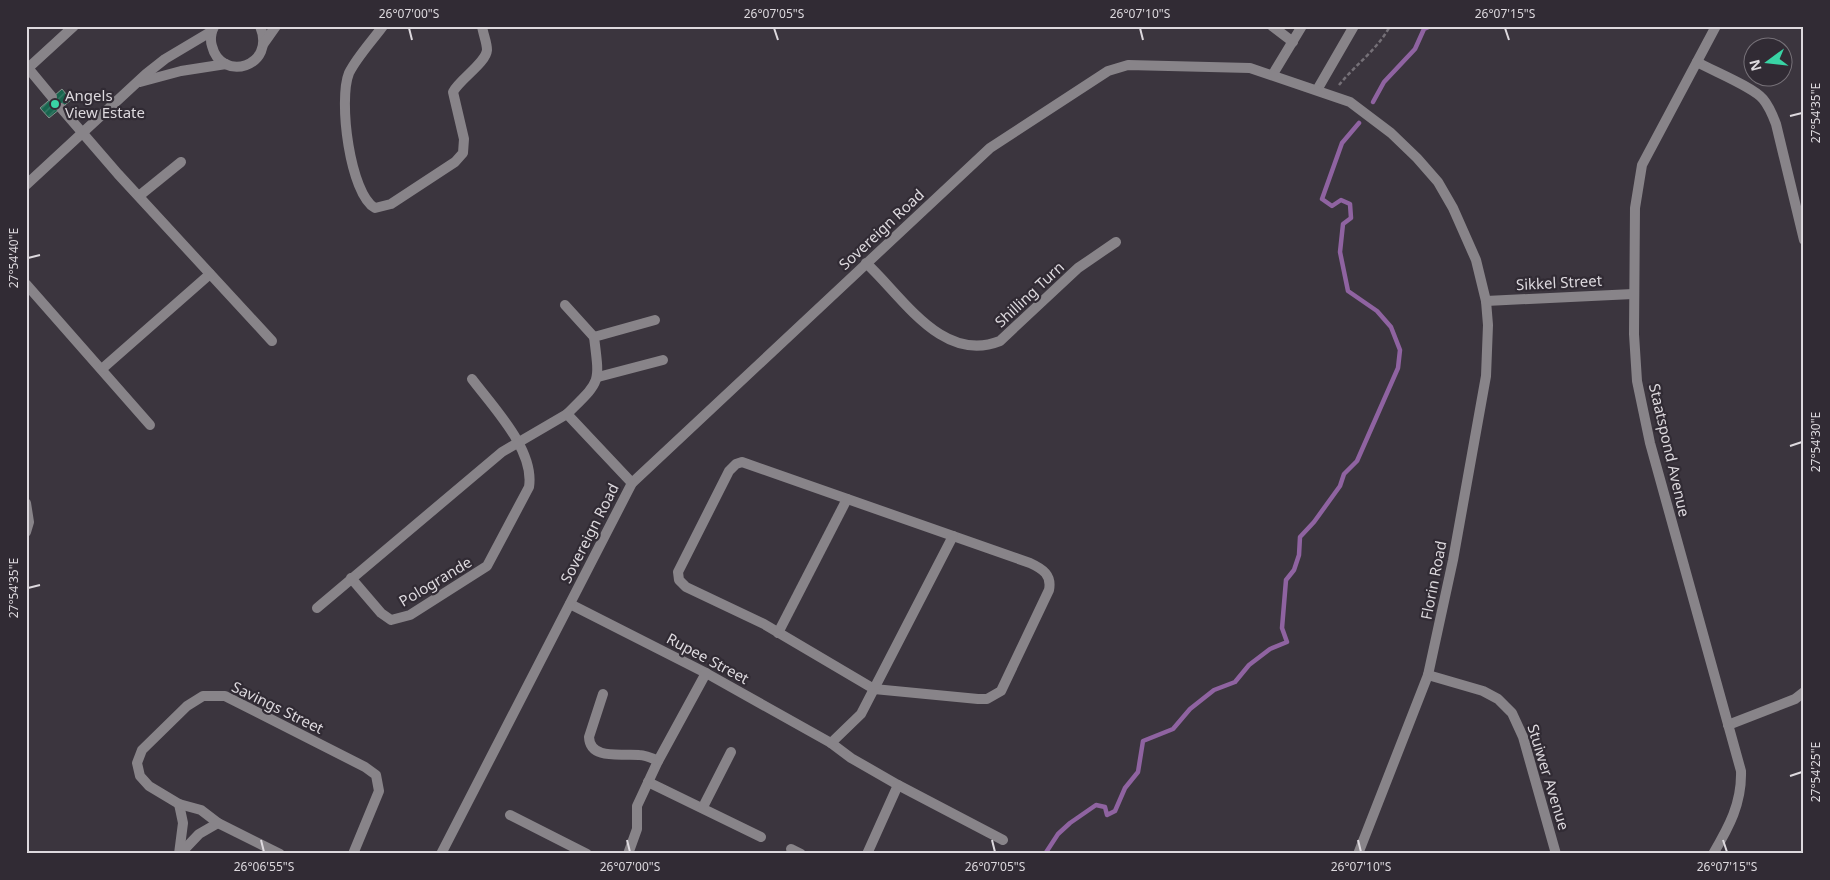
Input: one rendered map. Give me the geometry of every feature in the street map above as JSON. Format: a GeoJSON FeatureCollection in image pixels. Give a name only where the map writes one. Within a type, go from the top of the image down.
{"type":"FeatureCollection","features":[{"type":"Feature","properties":{"kind":"street"},"geometry":{"type":"LineString","coordinates":[[52,97],[27,69],[74,26]]}},
{"type":"Feature","properties":{"kind":"street"},"geometry":{"type":"LineString","coordinates":[[260,26],[264,43]]}},
{"type":"Feature","properties":{"kind":"street"},"geometry":{"type":"LineString","coordinates":[[139,82],[181,71],[226,64],[243,67],[251,64],[258,58],[264,43],[276,26]]}},
{"type":"Feature","properties":{"kind":"street"},"geometry":{"type":"LineString","coordinates":[[383,26],[349,73],[344,95],[346,135],[359,187],[366,201],[375,208],[391,204],[455,162],[464,154],[464,138],[453,92],[457,84],[483,60],[487,51],[482,26]]}},
{"type":"Feature","properties":{"kind":"street"},"geometry":{"type":"LineString","coordinates":[[1272,26],[1293,42]]}},
{"type":"Feature","properties":{"kind":"street"},"geometry":{"type":"LineString","coordinates":[[1274,74],[1302,26]]}},
{"type":"Feature","properties":{"kind":"street"},"geometry":{"type":"LineString","coordinates":[[1317,90],[1354,26]]}},
{"type":"Feature","properties":{"kind":"street","name":"Staatspond Avenue"},"geometry":{"type":"LineString","coordinates":[[1713,854],[1736,810],[1742,790],[1741,771],[1650,443],[1638,381],[1634,294],[1635,208],[1642,165],[1716,26]]}},
{"type":"Feature","properties":{"kind":"street"},"geometry":{"type":"LineString","coordinates":[[214,28],[211,44],[214,52],[226,64]]}},
{"type":"Feature","properties":{"kind":"street"},"geometry":{"type":"LineString","coordinates":[[26,185],[85,134],[164,59],[214,28]]}},
{"type":"Feature","properties":{"kind":"street"},"geometry":{"type":"LineString","coordinates":[[1697,62],[1749,88],[1763,98],[1776,124],[1804,240]]}},
{"type":"Feature","properties":{"kind":"street","name":"Sovereign Road"},"geometry":{"type":"LineString","coordinates":[[441,854],[632,483],[990,148],[1108,71],[1128,65],[1250,68],[1274,74],[1350,102],[1384,127],[1417,158],[1438,182],[1453,208],[1469,244],[1486,301]]}},
{"type":"Feature","properties":{"kind":"street"},"geometry":{"type":"LineString","coordinates":[[61,108],[272,341]]}},
{"type":"Feature","properties":{"kind":"street"},"geometry":{"type":"LineString","coordinates":[[139,196],[181,162]]}},
{"type":"Feature","properties":{"kind":"street","name":"Shilling Turn"},"geometry":{"type":"LineString","coordinates":[[866,263],[928,327],[945,338],[971,346],[984,347],[1000,341],[1078,268],[1116,242]]}},
{"type":"Feature","properties":{"kind":"street"},"geometry":{"type":"LineString","coordinates":[[102,368],[210,274]]}},
{"type":"Feature","properties":{"kind":"street"},"geometry":{"type":"LineString","coordinates":[[26,284],[102,368],[150,425]]}},
{"type":"Feature","properties":{"kind":"street","name":"Sikkel Street"},"geometry":{"type":"LineString","coordinates":[[1486,301],[1634,294]]}},
{"type":"Feature","properties":{"kind":"street","name":"Florin Road"},"geometry":{"type":"LineString","coordinates":[[1358,854],[1428,675],[1453,560],[1483,396],[1488,325],[1486,301]]}},
{"type":"Feature","properties":{"kind":"street"},"geometry":{"type":"LineString","coordinates":[[317,608],[502,452],[567,414],[591,389],[598,377],[594,337],[565,305]]}},
{"type":"Feature","properties":{"kind":"street"},"geometry":{"type":"LineString","coordinates":[[594,337],[655,320]]}},
{"type":"Feature","properties":{"kind":"street"},"geometry":{"type":"LineString","coordinates":[[598,377],[662,360]]}},
{"type":"Feature","properties":{"kind":"street","name":"Pologrande"},"geometry":{"type":"LineString","coordinates":[[351,578],[381,613],[392,620],[410,615],[487,566],[528,487],[529,470],[518,442],[472,379]]}},
{"type":"Feature","properties":{"kind":"street"},"geometry":{"type":"LineString","coordinates":[[567,414],[632,483]]}},
{"type":"Feature","properties":{"kind":"street"},"geometry":{"type":"LineString","coordinates":[[742,462],[953,536],[1038,566],[1049,576],[1049,590],[1008,679],[1001,691],[987,699],[874,689],[778,633],[686,587],[679,580],[678,572],[729,471],[736,464],[742,462]]}},
{"type":"Feature","properties":{"kind":"street"},"geometry":{"type":"LineString","coordinates":[[778,633],[848,499]]}},
{"type":"Feature","properties":{"kind":"street"},"geometry":{"type":"LineString","coordinates":[[26,503],[29,522],[26,532]]}},
{"type":"Feature","properties":{"kind":"street"},"geometry":{"type":"LineString","coordinates":[[831,743],[861,714],[953,536]]}},
{"type":"Feature","properties":{"kind":"street","name":"Rupee Street"},"geometry":{"type":"LineString","coordinates":[[570,604],[706,673],[831,743],[851,758],[898,785],[1003,840]]}},
{"type":"Feature","properties":{"kind":"street"},"geometry":{"type":"LineString","coordinates":[[628,854],[637,829],[637,806],[658,761],[706,673]]}},
{"type":"Feature","properties":{"kind":"street","name":"Stuiwer Avenue"},"geometry":{"type":"LineString","coordinates":[[1428,675],[1483,691],[1498,699],[1512,713],[1522,737],[1556,854]]}},
{"type":"Feature","properties":{"kind":"street"},"geometry":{"type":"LineString","coordinates":[[1728,725],[1795,699],[1804,692]]}},
{"type":"Feature","properties":{"kind":"street"},"geometry":{"type":"LineString","coordinates":[[603,694],[589,737],[589,744],[614,756],[636,754],[658,761]]}},
{"type":"Feature","properties":{"kind":"street","name":"Savings Street"},"geometry":{"type":"LineString","coordinates":[[280,854],[218,823],[201,810],[179,804],[149,786],[140,776],[137,763],[142,750],[187,706],[203,696],[225,696],[365,766],[376,775],[379,791],[353,854]]}},
{"type":"Feature","properties":{"kind":"street"},"geometry":{"type":"LineString","coordinates":[[703,807],[731,752]]}},
{"type":"Feature","properties":{"kind":"street"},"geometry":{"type":"LineString","coordinates":[[648,782],[703,807],[761,837]]}},
{"type":"Feature","properties":{"kind":"street"},"geometry":{"type":"LineString","coordinates":[[866,854],[898,785]]}},
{"type":"Feature","properties":{"kind":"street"},"geometry":{"type":"LineString","coordinates":[[179,804],[183,823],[179,854]]}},
{"type":"Feature","properties":{"kind":"street"},"geometry":{"type":"LineString","coordinates":[[510,815],[587,854]]}},
{"type":"Feature","properties":{"kind":"street"},"geometry":{"type":"LineString","coordinates":[[179,854],[200,834],[218,823]]}},
{"type":"Feature","properties":{"kind":"street"},"geometry":{"type":"LineString","coordinates":[[791,849],[801,854]]}},
{"type":"Feature","properties":{"kind":"path"},"geometry":{"type":"LineString","coordinates":[[1331,94],[1353,67],[1384,37],[1390,26]]}},
{"type":"Feature","properties":{"kind":"building","name":"Angels View Estate"},"geometry":{"type":"Polygon","coordinates":[[[62,89],[71,100],[49,118],[40,108],[62,89]]]}},
{"type":"Feature","properties":{"kind":"waterway"},"geometry":{"type":"LineString","coordinates":[[1373,102],[1384,82],[1415,49],[1424,29],[1431,26]]}},
{"type":"Feature","properties":{"kind":"waterway"},"geometry":{"type":"LineString","coordinates":[[1045,854],[1058,834],[1096,805],[1105,807],[1107,815],[1115,811],[1125,788],[1138,772],[1143,741],[1173,729],[1190,709],[1214,690],[1235,682],[1249,665],[1270,649],[1287,642],[1282,628],[1286,580],[1294,570],[1299,555],[1300,537],[1314,522],[1340,486],[1344,474],[1357,461],[1398,368],[1400,350],[1391,327],[1377,311],[1348,291],[1340,252],[1343,224],[1351,218],[1350,204],[1341,200],[1332,206],[1322,199],[1342,143],[1359,123]]}},
{"type":"Feature","properties":{"kind":"place","name":"Angels View Estate"},"geometry":{"type":"Point","coordinates":[55,104]}}]}
